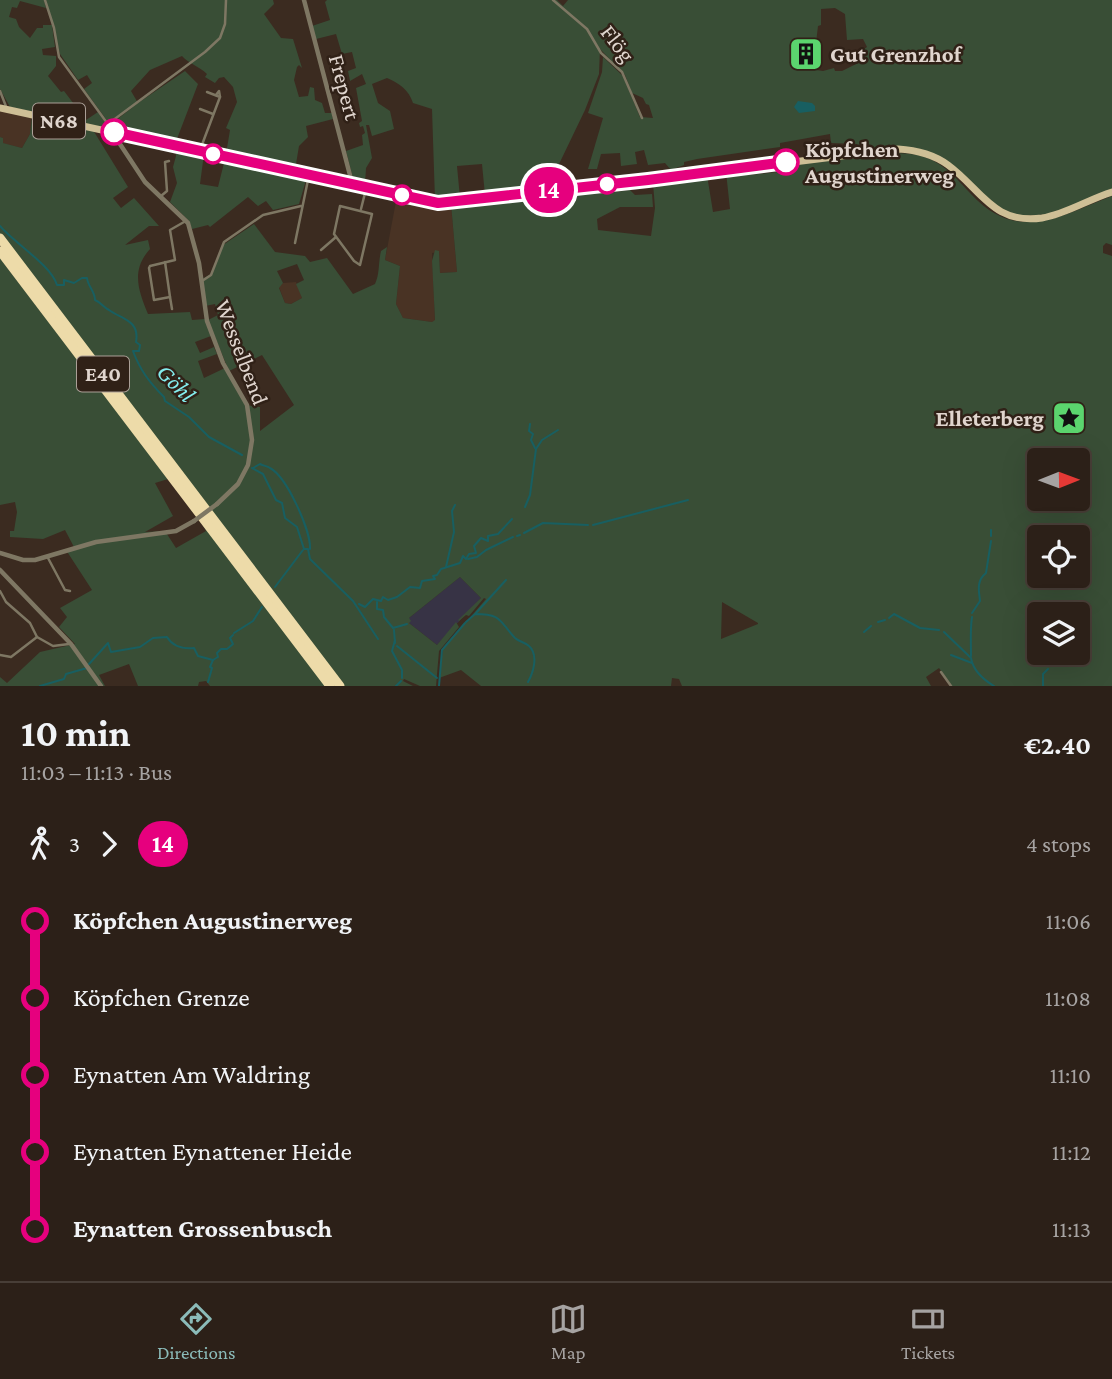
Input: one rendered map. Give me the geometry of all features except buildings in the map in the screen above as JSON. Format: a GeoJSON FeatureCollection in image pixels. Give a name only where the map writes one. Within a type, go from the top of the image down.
{"type":"FeatureCollection","features":[{"type":"Feature","properties":{"kind":"highway","name":"E40"},"geometry":{"type":"LineString","coordinates":[[0,238],[340,686]]}},
{"type":"Feature","properties":{"kind":"highway","name":"E40"},"geometry":{"type":"LineString","coordinates":[[0,251],[330,686]]}},
{"type":"Feature","properties":{"kind":"main road","name":"N68"},"geometry":{"type":"LineString","coordinates":[[4,108],[444,203],[898,149],[922,152],[940,159],[954,169],[990,205],[1020,217],[1040,218],[1052,215],[1112,192]]}},
{"type":"Feature","properties":{"kind":"street"},"geometry":{"type":"LineString","coordinates":[[45,0],[59,57],[145,181],[187,220],[170,230],[175,260],[150,266],[154,300],[170,297]]}},
{"type":"Feature","properties":{"kind":"street"},"geometry":{"type":"LineString","coordinates":[[111,130],[220,38],[228,11],[226,0]]}},
{"type":"Feature","properties":{"kind":"street","name":"Frepert"},"geometry":{"type":"LineString","coordinates":[[304,0],[351,179],[350,184]]}},
{"type":"Feature","properties":{"kind":"street","name":"Flög"},"geometry":{"type":"LineString","coordinates":[[553,0],[587,29],[601,53],[622,72],[642,118]]}},
{"type":"Feature","properties":{"kind":"street"},"geometry":{"type":"LineString","coordinates":[[0,91],[4,108]]}},
{"type":"Feature","properties":{"kind":"street"},"geometry":{"type":"LineString","coordinates":[[200,151],[218,96],[207,92]]}},
{"type":"Feature","properties":{"kind":"street"},"geometry":{"type":"LineString","coordinates":[[200,109],[213,114]]}},
{"type":"Feature","properties":{"kind":"street"},"geometry":{"type":"LineString","coordinates":[[161,196],[167,189],[165,162],[169,161]]}},
{"type":"Feature","properties":{"kind":"street"},"geometry":{"type":"LineString","coordinates":[[295,243],[309,176]]}},
{"type":"Feature","properties":{"kind":"street"},"geometry":{"type":"LineString","coordinates":[[361,209],[366,187]]}},
{"type":"Feature","properties":{"kind":"street"},"geometry":{"type":"LineString","coordinates":[[201,282],[211,275],[225,242],[263,215],[301,206]]}},
{"type":"Feature","properties":{"kind":"street"},"geometry":{"type":"LineString","coordinates":[[339,207],[361,209],[372,214],[361,264],[354,261],[336,237],[334,230],[339,207]]}},
{"type":"Feature","properties":{"kind":"street","name":"Wesselbend"},"geometry":{"type":"LineString","coordinates":[[0,553],[23,560],[48,558],[96,542],[176,531],[217,504],[233,491],[242,478],[250,457],[252,440],[247,405],[216,346],[206,319],[199,263],[187,220]]}},
{"type":"Feature","properties":{"kind":"street"},"geometry":{"type":"LineString","coordinates":[[321,250],[336,237]]}},
{"type":"Feature","properties":{"kind":"street"},"geometry":{"type":"LineString","coordinates":[[165,262],[172,309]]}},
{"type":"Feature","properties":{"kind":"street"},"geometry":{"type":"LineString","coordinates":[[48,558],[65,590],[70,591]]}},
{"type":"Feature","properties":{"kind":"street"},"geometry":{"type":"LineString","coordinates":[[0,570],[71,644],[101,686]]}},
{"type":"Feature","properties":{"kind":"street"},"geometry":{"type":"LineString","coordinates":[[0,591],[6,602],[30,623],[37,637],[54,646],[71,644]]}},
{"type":"Feature","properties":{"kind":"street"},"geometry":{"type":"LineString","coordinates":[[0,655],[11,657],[37,637]]}},
{"type":"Feature","properties":{"kind":"street"},"geometry":{"type":"LineString","coordinates":[[941,672],[951,686]]}},
{"type":"Feature","properties":{"kind":"shaded area"},"geometry":{"type":"Polygon","coordinates":[[[0,109],[32,117],[30,134],[22,148],[2,143],[0,109]]]}},
{"type":"Feature","properties":{"kind":"shaded area"},"geometry":{"type":"Polygon","coordinates":[[[397,196],[451,204],[457,272],[440,273],[439,252],[432,253],[435,321],[432,322],[403,318],[396,304],[400,266],[385,260],[397,196]]]}},
{"type":"Feature","properties":{"kind":"shaded area"},"geometry":{"type":"Polygon","coordinates":[[[296,282],[302,298],[291,304],[285,303],[279,287],[283,283],[296,282]]]}},
{"type":"Feature","properties":{"kind":"shaded area"},"geometry":{"type":"Polygon","coordinates":[[[460,577],[481,598],[437,645],[409,623],[409,618],[460,577]]]}},
{"type":"Feature","properties":{"kind":"green space"},"geometry":{"type":"Polygon","coordinates":[[[0,0],[44,0],[46,8],[20,1],[17,8],[12,7],[9,17],[16,19],[19,27],[30,38],[37,28],[52,25],[55,47],[42,49],[43,55],[56,56],[56,66],[48,76],[61,92],[64,91],[86,120],[98,112],[110,129],[10,107],[0,89],[0,0]]]}},
{"type":"Feature","properties":{"kind":"green space"},"geometry":{"type":"Polygon","coordinates":[[[46,0],[273,0],[274,4],[264,14],[281,38],[293,39],[302,68],[299,65],[297,67],[294,80],[299,97],[308,96],[310,87],[314,88],[315,100],[322,103],[325,113],[332,113],[333,119],[306,126],[308,137],[299,146],[295,170],[226,154],[230,130],[226,128],[237,102],[233,87],[224,77],[215,83],[205,77],[207,74],[182,56],[150,70],[131,91],[138,103],[185,71],[198,84],[175,144],[114,131],[111,124],[133,107],[108,122],[84,89],[92,83],[87,75],[78,80],[60,54],[46,0]]]}},
{"type":"Feature","properties":{"kind":"green space"},"geometry":{"type":"Polygon","coordinates":[[[557,0],[563,6],[568,0],[1112,0],[1112,189],[1053,214],[1020,216],[995,207],[927,152],[860,152],[857,144],[831,143],[830,134],[780,143],[780,147],[697,159],[684,162],[684,165],[671,170],[665,163],[648,165],[644,150],[635,152],[637,164],[621,166],[620,153],[601,154],[597,169],[588,169],[603,118],[588,113],[602,72],[603,57],[623,76],[640,117],[653,118],[649,105],[643,98],[632,93],[625,75],[600,49],[599,74],[548,187],[485,195],[482,164],[457,166],[460,198],[435,200],[432,109],[413,103],[403,88],[387,78],[372,84],[378,103],[390,111],[394,129],[372,136],[369,125],[366,125],[372,158],[366,168],[365,184],[354,182],[346,151],[363,145],[362,135],[365,133],[359,123],[362,121],[356,88],[366,84],[362,74],[350,81],[348,71],[356,68],[352,52],[342,54],[336,34],[316,39],[312,26],[330,20],[325,2],[557,0]],[[835,8],[821,9],[821,25],[818,26],[816,43],[801,45],[802,68],[823,71],[834,68],[835,71],[842,71],[862,61],[857,54],[867,47],[863,39],[847,40],[845,14],[835,8]]]}},
{"type":"Feature","properties":{"kind":"green space"},"geometry":{"type":"Polygon","coordinates":[[[32,117],[41,119],[33,133],[59,138],[62,123],[93,130],[128,187],[113,198],[121,208],[134,198],[159,226],[149,226],[125,245],[148,240],[150,249],[140,265],[138,280],[148,314],[190,312],[192,320],[205,319],[211,336],[195,342],[200,353],[214,347],[217,354],[198,361],[204,378],[225,368],[245,405],[260,407],[260,431],[294,405],[262,355],[229,371],[208,320],[218,315],[215,304],[205,306],[202,279],[211,274],[223,245],[254,224],[275,252],[305,256],[310,262],[327,258],[353,294],[375,284],[381,251],[387,247],[385,260],[400,266],[396,304],[403,318],[432,322],[435,320],[432,261],[435,250],[439,251],[440,273],[457,272],[451,204],[612,187],[615,192],[630,190],[635,195],[652,194],[653,207],[620,207],[597,219],[598,230],[651,236],[655,208],[653,183],[707,175],[713,212],[730,209],[726,172],[748,171],[749,175],[778,172],[777,167],[891,153],[921,156],[936,162],[988,209],[1005,218],[1022,222],[1057,217],[1112,196],[1112,245],[1106,243],[1103,253],[1112,256],[1112,686],[952,686],[939,668],[926,677],[931,686],[682,686],[679,679],[672,678],[671,686],[481,686],[461,670],[439,678],[443,649],[486,599],[484,598],[469,616],[466,615],[459,621],[481,598],[460,577],[409,618],[409,623],[437,645],[456,622],[459,627],[439,651],[436,686],[420,686],[404,679],[403,681],[413,686],[344,686],[0,233],[0,137],[3,138],[3,143],[22,148],[30,134],[32,117]],[[297,264],[277,271],[283,283],[279,288],[285,303],[291,304],[302,298],[296,284],[304,280],[297,264]],[[722,602],[721,639],[758,624],[758,623],[722,602]]]}},
{"type":"Feature","properties":{"kind":"green space"},"geometry":{"type":"Polygon","coordinates":[[[175,147],[204,154],[200,184],[218,187],[225,159],[307,177],[299,204],[273,210],[266,201],[258,206],[248,197],[210,227],[208,225],[192,229],[189,221],[170,202],[177,183],[173,167],[175,147]]]}},
{"type":"Feature","properties":{"kind":"green space"},"geometry":{"type":"Polygon","coordinates":[[[0,258],[168,479],[155,483],[173,516],[145,532],[165,531],[176,548],[206,531],[200,519],[326,686],[210,686],[206,681],[199,682],[198,686],[138,686],[129,664],[99,675],[105,686],[0,686],[0,677],[7,683],[40,652],[75,644],[59,627],[67,617],[60,608],[92,590],[66,550],[74,547],[65,530],[43,539],[10,537],[10,531],[14,531],[17,512],[15,502],[0,505],[0,258]]]}},
{"type":"Feature","properties":{"kind":"water"},"geometry":{"type":"Polygon","coordinates":[[[798,101],[812,103],[815,111],[799,113],[794,107],[798,101]]]}},
{"type":"Feature","properties":{"kind":"waterway","name":"Göhl"},"geometry":{"type":"LineString","coordinates":[[0,226],[48,270],[57,285],[64,285],[64,280],[74,283],[87,278],[95,300],[128,321],[135,329],[136,342],[140,345],[139,351],[133,351],[146,376],[165,401],[189,417],[209,437],[242,455]]}},
{"type":"Feature","properties":{"kind":"waterway"},"geometry":{"type":"LineString","coordinates":[[530,424],[529,431],[533,434],[531,440],[535,448]]}},
{"type":"Feature","properties":{"kind":"waterway"},"geometry":{"type":"LineString","coordinates":[[525,507],[530,495],[536,449],[542,440],[558,430]]}},
{"type":"Feature","properties":{"kind":"waterway","name":"Göhl"},"geometry":{"type":"LineString","coordinates":[[253,468],[260,464],[268,467],[284,482],[307,530],[310,549]]}},
{"type":"Feature","properties":{"kind":"waterway","name":"Göhl"},"geometry":{"type":"LineString","coordinates":[[252,468],[263,474],[276,500],[282,503],[285,518],[297,527],[310,559],[353,601],[378,639]]}},
{"type":"Feature","properties":{"kind":"waterway"},"geometry":{"type":"LineString","coordinates":[[593,525],[688,500]]}},
{"type":"Feature","properties":{"kind":"waterway","name":"Göhl"},"geometry":{"type":"LineString","coordinates":[[446,567],[454,532],[452,511],[455,505]]}},
{"type":"Feature","properties":{"kind":"waterway","name":"Göhl"},"geometry":{"type":"LineString","coordinates":[[359,604],[365,607],[373,599],[381,601],[383,597],[388,600],[410,587],[420,588],[422,581],[435,579],[433,576],[441,569],[460,563],[463,556],[466,559],[469,554],[476,553],[474,546],[481,538],[488,541],[488,536],[498,534],[512,519]]}},
{"type":"Feature","properties":{"kind":"waterway"},"geometry":{"type":"LineString","coordinates":[[524,533],[543,523],[588,525]]}},
{"type":"Feature","properties":{"kind":"waterway"},"geometry":{"type":"LineString","coordinates":[[991,530],[991,536]]}},
{"type":"Feature","properties":{"kind":"waterway"},"geometry":{"type":"LineString","coordinates":[[468,559],[477,557],[513,537]]}},
{"type":"Feature","properties":{"kind":"waterway"},"geometry":{"type":"LineString","coordinates":[[972,613],[980,601],[979,583],[986,573],[991,541]]}},
{"type":"Feature","properties":{"kind":"waterway","name":"Göhl"},"geometry":{"type":"LineString","coordinates":[[275,587],[303,550]]}},
{"type":"Feature","properties":{"kind":"waterway","name":"Göhl"},"geometry":{"type":"LineString","coordinates":[[476,613],[506,580]]}},
{"type":"Feature","properties":{"kind":"waterway","name":"Göhl"},"geometry":{"type":"LineString","coordinates":[[377,602],[377,609],[383,610],[384,617],[393,628],[407,624]]}},
{"type":"Feature","properties":{"kind":"waterway","name":"Göhl"},"geometry":{"type":"LineString","coordinates":[[234,633],[253,621],[262,607]]}},
{"type":"Feature","properties":{"kind":"waterway","name":"Göhl"},"geometry":{"type":"LineString","coordinates":[[466,622],[475,614],[490,615],[502,623],[515,638],[529,646],[534,659],[528,682]]}},
{"type":"Feature","properties":{"kind":"waterway"},"geometry":{"type":"LineString","coordinates":[[889,618],[894,614],[920,628],[939,630]]}},
{"type":"Feature","properties":{"kind":"waterway"},"geometry":{"type":"LineString","coordinates":[[971,656],[972,617]]}},
{"type":"Feature","properties":{"kind":"waterway"},"geometry":{"type":"LineString","coordinates":[[878,622],[885,620]]}},
{"type":"Feature","properties":{"kind":"waterway"},"geometry":{"type":"LineString","coordinates":[[439,686],[442,650],[465,623]]}},
{"type":"Feature","properties":{"kind":"waterway"},"geometry":{"type":"LineString","coordinates":[[864,632],[871,626]]}},
{"type":"Feature","properties":{"kind":"waterway","name":"Göhl"},"geometry":{"type":"LineString","coordinates":[[394,630],[395,643]]}},
{"type":"Feature","properties":{"kind":"waterway"},"geometry":{"type":"LineString","coordinates":[[944,632],[971,658],[974,667],[986,681],[994,686]]}},
{"type":"Feature","properties":{"kind":"waterway","name":"Göhl"},"geometry":{"type":"LineString","coordinates":[[89,664],[108,643],[111,652],[140,647],[153,638],[167,637],[175,645],[194,648],[198,656],[213,660],[218,657],[217,653],[221,649],[227,649],[233,644],[230,638],[233,635]]}},
{"type":"Feature","properties":{"kind":"waterway","name":"Göhl"},"geometry":{"type":"LineString","coordinates":[[395,640],[392,651],[402,670],[402,678]]}},
{"type":"Feature","properties":{"kind":"waterway"},"geometry":{"type":"LineString","coordinates":[[397,646],[437,678]]}},
{"type":"Feature","properties":{"kind":"waterway"},"geometry":{"type":"LineString","coordinates":[[951,655],[972,663]]}},
{"type":"Feature","properties":{"kind":"waterway"},"geometry":{"type":"LineString","coordinates":[[208,682],[213,660]]}},
{"type":"Feature","properties":{"kind":"waterway","name":"Göhl"},"geometry":{"type":"LineString","coordinates":[[40,686],[87,668]]}},
{"type":"Feature","properties":{"kind":"waterway"},"geometry":{"type":"LineString","coordinates":[[1043,686],[1043,674],[1048,669]]}},
{"type":"Feature","properties":{"kind":"waterway","name":"Göhl"},"geometry":{"type":"LineString","coordinates":[[396,686],[401,681]]}},
{"type":"Feature","properties":{"kind":"bus line","name":"14"},"geometry":{"type":"LineString","coordinates":[[114,132],[438,203],[786,162]]}},
{"type":"Feature","properties":{"kind":"place","name":"Gut Grenzhof"},"geometry":{"type":"Point","coordinates":[806,54]}},
{"type":"Feature","properties":{"kind":"place","name":"Köpfchen Augustinerweg"},"geometry":{"type":"Point","coordinates":[786,162]}},
{"type":"Feature","properties":{"kind":"place","name":"Elleterberg"},"geometry":{"type":"Point","coordinates":[1069,418]}}]}
